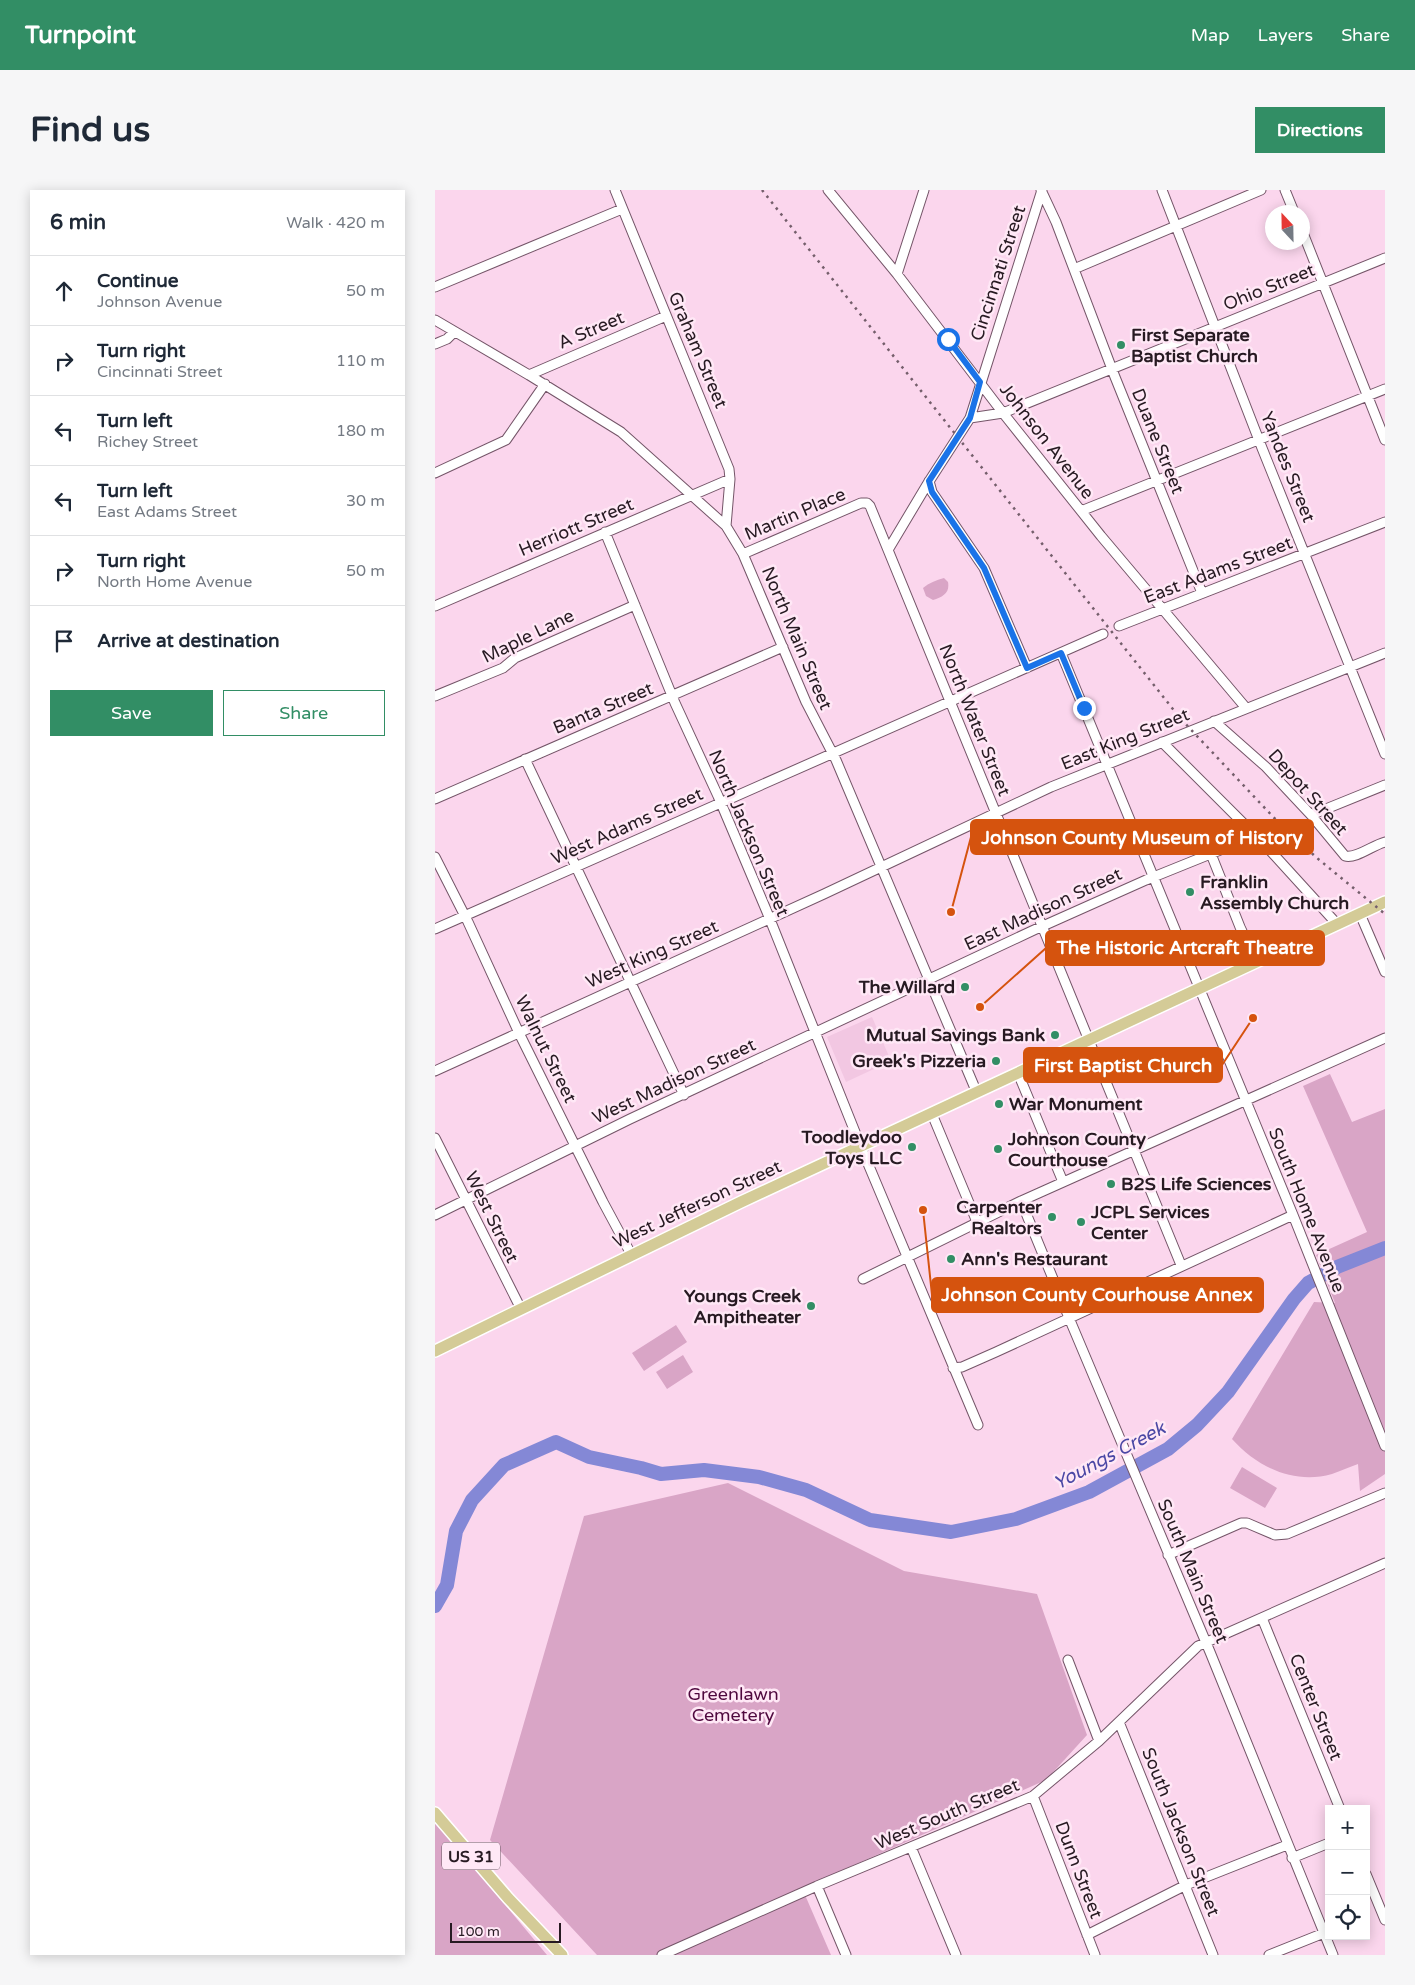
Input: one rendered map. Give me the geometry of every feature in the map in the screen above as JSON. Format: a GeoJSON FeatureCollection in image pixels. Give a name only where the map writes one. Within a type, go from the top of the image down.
{"type":"FeatureCollection","features":[{"type":"Feature","properties":{"kind":"main road","name":"West Jefferson Street"},"geometry":{"type":"LineString","coordinates":[[435,1351],[631,1254],[1199,987],[1385,902]]}},
{"type":"Feature","properties":{"kind":"main road","name":"US 31"},"geometry":{"type":"LineString","coordinates":[[435,1813],[507,1898],[562,1955]]}},
{"type":"Feature","properties":{"kind":"street","name":"Graham Street"},"geometry":{"type":"LineString","coordinates":[[615,190],[723,453],[730,479],[726,526]]}},
{"type":"Feature","properties":{"kind":"street","name":"Johnson Avenue"},"geometry":{"type":"LineString","coordinates":[[828,190],[897,274],[1003,413],[1081,511],[1246,708]]}},
{"type":"Feature","properties":{"kind":"street"},"geometry":{"type":"LineString","coordinates":[[897,274],[924,190]]}},
{"type":"Feature","properties":{"kind":"street","name":"Duane Street"},"geometry":{"type":"LineString","coordinates":[[1042,190],[1202,593]]}},
{"type":"Feature","properties":{"kind":"street","name":"Cincinnati Street"},"geometry":{"type":"LineString","coordinates":[[888,550],[929,481],[970,418],[1042,190]]}},
{"type":"Feature","properties":{"kind":"street","name":"Yandes Street"},"geometry":{"type":"LineString","coordinates":[[1162,190],[1385,754]]}},
{"type":"Feature","properties":{"kind":"street"},"geometry":{"type":"LineString","coordinates":[[1074,269],[1261,190]]}},
{"type":"Feature","properties":{"kind":"street"},"geometry":{"type":"LineString","coordinates":[[1285,190],[1291,205]]}},
{"type":"Feature","properties":{"kind":"street"},"geometry":{"type":"LineString","coordinates":[[435,287],[622,209]]}},
{"type":"Feature","properties":{"kind":"street"},"geometry":{"type":"LineString","coordinates":[[1309,250],[1385,440]]}},
{"type":"Feature","properties":{"kind":"street","name":"Ohio Street"},"geometry":{"type":"LineString","coordinates":[[970,418],[1003,413],[1385,258]]}},
{"type":"Feature","properties":{"kind":"street","name":"A Street"},"geometry":{"type":"LineString","coordinates":[[529,375],[666,316]]}},
{"type":"Feature","properties":{"kind":"street","name":"North Main Street"},"geometry":{"type":"LineString","coordinates":[[435,320],[545,384],[621,432],[726,526],[743,554],[806,702],[833,754],[977,1093]]}},
{"type":"Feature","properties":{"kind":"street"},"geometry":{"type":"LineString","coordinates":[[435,344],[447,339],[454,332]]}},
{"type":"Feature","properties":{"kind":"street"},"geometry":{"type":"LineString","coordinates":[[435,473],[506,440],[545,384]]}},
{"type":"Feature","properties":{"kind":"street"},"geometry":{"type":"LineString","coordinates":[[1081,511],[1385,389]]}},
{"type":"Feature","properties":{"kind":"street","name":"Herriott Street"},"geometry":{"type":"LineString","coordinates":[[435,606],[730,479]]}},
{"type":"Feature","properties":{"kind":"street"},"geometry":{"type":"LineString","coordinates":[[929,481],[932,492],[984,568],[1027,668]]}},
{"type":"Feature","properties":{"kind":"street","name":"Martin Place"},"geometry":{"type":"LineString","coordinates":[[743,554],[864,502],[870,506],[888,550]]}},
{"type":"Feature","properties":{"kind":"street","name":"East Adams Street"},"geometry":{"type":"LineString","coordinates":[[1119,626],[1385,522]]}},
{"type":"Feature","properties":{"kind":"street","name":"North Jackson Street"},"geometry":{"type":"LineString","coordinates":[[605,532],[672,696],[721,803],[816,1032],[861,1147]]}},
{"type":"Feature","properties":{"kind":"street","name":"North Water Street"},"geometry":{"type":"LineString","coordinates":[[888,550],[1181,1265]]}},
{"type":"Feature","properties":{"kind":"street","name":"Maple Lane"},"geometry":{"type":"LineString","coordinates":[[435,696],[503,668],[515,658],[635,605]]}},
{"type":"Feature","properties":{"kind":"street"},"geometry":{"type":"LineString","coordinates":[[833,754],[1103,634]]}},
{"type":"Feature","properties":{"kind":"street","name":"Banta Street"},"geometry":{"type":"LineString","coordinates":[[435,798],[783,647]]}},
{"type":"Feature","properties":{"kind":"street","name":"East King Street"},"geometry":{"type":"LineString","coordinates":[[881,866],[1051,786],[1385,652]]}},
{"type":"Feature","properties":{"kind":"street","name":"South Home Avenue"},"geometry":{"type":"LineString","coordinates":[[1061,653],[1155,876],[1385,1446]]}},
{"type":"Feature","properties":{"kind":"street","name":"Depot Street"},"geometry":{"type":"LineString","coordinates":[[1214,721],[1266,767],[1347,857],[1385,842]]}},
{"type":"Feature","properties":{"kind":"street"},"geometry":{"type":"LineString","coordinates":[[1162,742],[1255,836],[1337,924]]}},
{"type":"Feature","properties":{"kind":"street","name":"West Adams Street"},"geometry":{"type":"LineString","coordinates":[[435,929],[833,754]]}},
{"type":"Feature","properties":{"kind":"street"},"geometry":{"type":"LineString","coordinates":[[525,759],[684,1095]]}},
{"type":"Feature","properties":{"kind":"street"},"geometry":{"type":"LineString","coordinates":[[1311,815],[1385,785]]}},
{"type":"Feature","properties":{"kind":"street","name":"East Madison Street"},"geometry":{"type":"LineString","coordinates":[[929,980],[1155,876],[1255,836]]}},
{"type":"Feature","properties":{"kind":"street"},"geometry":{"type":"LineString","coordinates":[[1211,854],[1240,927],[1256,961]]}},
{"type":"Feature","properties":{"kind":"street","name":"Walnut Street"},"geometry":{"type":"LineString","coordinates":[[435,857],[465,915],[519,1034],[631,1254]]}},
{"type":"Feature","properties":{"kind":"street","name":"West King Street"},"geometry":{"type":"LineString","coordinates":[[435,1071],[881,866]]}},
{"type":"Feature","properties":{"kind":"street"},"geometry":{"type":"LineString","coordinates":[[1360,914],[1385,972]]}},
{"type":"Feature","properties":{"kind":"street","name":"West Madison Street"},"geometry":{"type":"LineString","coordinates":[[435,1215],[816,1032],[929,980]]}},
{"type":"Feature","properties":{"kind":"street"},"geometry":{"type":"LineString","coordinates":[[863,1279],[1021,1200],[1245,1102],[1385,1038]]}},
{"type":"Feature","properties":{"kind":"street"},"geometry":{"type":"LineString","coordinates":[[1018,1073],[1063,1182]]}},
{"type":"Feature","properties":{"kind":"street"},"geometry":{"type":"LineString","coordinates":[[932,1114],[977,1222]]}},
{"type":"Feature","properties":{"kind":"street","name":"West Street"},"geometry":{"type":"LineString","coordinates":[[435,1138],[521,1310]]}},
{"type":"Feature","properties":{"kind":"street"},"geometry":{"type":"LineString","coordinates":[[861,1147],[978,1425]]}},
{"type":"Feature","properties":{"kind":"street","name":"South Main Street"},"geometry":{"type":"LineString","coordinates":[[1021,1200],[1333,1955]]}},
{"type":"Feature","properties":{"kind":"street"},"geometry":{"type":"LineString","coordinates":[[953,1368],[962,1367],[1293,1215]]}},
{"type":"Feature","properties":{"kind":"street"},"geometry":{"type":"LineString","coordinates":[[1168,1555],[1241,1523],[1247,1523],[1275,1535],[1287,1534],[1385,1493]]}},
{"type":"Feature","properties":{"kind":"street","name":"West South Street"},"geometry":{"type":"LineString","coordinates":[[662,1955],[817,1886],[1033,1796],[1099,1741],[1194,1649],[1205,1642],[1385,1563]]}},
{"type":"Feature","properties":{"kind":"street","name":"Center Street"},"geometry":{"type":"LineString","coordinates":[[1262,1618],[1337,1805]]}},
{"type":"Feature","properties":{"kind":"street"},"geometry":{"type":"LineString","coordinates":[[1068,1660],[1099,1741]]}},
{"type":"Feature","properties":{"kind":"street","name":"South Jackson Street"},"geometry":{"type":"LineString","coordinates":[[1119,1722],[1213,1955]]}},
{"type":"Feature","properties":{"kind":"street","name":"Dunn Street"},"geometry":{"type":"LineString","coordinates":[[1033,1796],[1095,1955]]}},
{"type":"Feature","properties":{"kind":"street"},"geometry":{"type":"LineString","coordinates":[[1087,1935],[1186,1885],[1287,1845]]}},
{"type":"Feature","properties":{"kind":"street"},"geometry":{"type":"LineString","coordinates":[[1292,1858],[1325,1845]]}},
{"type":"Feature","properties":{"kind":"street"},"geometry":{"type":"LineString","coordinates":[[911,1847],[956,1955]]}},
{"type":"Feature","properties":{"kind":"street"},"geometry":{"type":"LineString","coordinates":[[1370,1884],[1385,1920]]}},
{"type":"Feature","properties":{"kind":"street"},"geometry":{"type":"LineString","coordinates":[[817,1886],[846,1955]]}},
{"type":"Feature","properties":{"kind":"street"},"geometry":{"type":"LineString","coordinates":[[1269,1955],[1324,1933]]}},
{"type":"Feature","properties":{"kind":"shaded area"},"geometry":{"type":"Polygon","coordinates":[[[872,1017],[891,1061],[846,1082],[827,1037],[872,1017]]]}},
{"type":"Feature","properties":{"kind":"green space"},"geometry":{"type":"Polygon","coordinates":[[[944,578],[948,582],[948,589],[945,594],[933,600],[926,596],[923,588],[944,578]]]}},
{"type":"Feature","properties":{"kind":"green space"},"geometry":{"type":"Polygon","coordinates":[[[1330,1074],[1352,1122],[1385,1109],[1385,1474],[1360,1491],[1358,1464],[1318,1477],[1290,1475],[1277,1471],[1253,1458],[1232,1439],[1314,1302],[1335,1303],[1316,1255],[1367,1232],[1303,1086],[1330,1074]]]}},
{"type":"Feature","properties":{"kind":"green space"},"geometry":{"type":"Polygon","coordinates":[[[676,1325],[687,1342],[644,1371],[632,1353],[676,1325]]]}},
{"type":"Feature","properties":{"kind":"green space"},"geometry":{"type":"Polygon","coordinates":[[[683,1355],[693,1372],[667,1389],[656,1372],[683,1355]]]}},
{"type":"Feature","properties":{"kind":"green space"},"geometry":{"type":"Polygon","coordinates":[[[1242,1467],[1277,1488],[1265,1508],[1230,1488],[1242,1467]]]}},
{"type":"Feature","properties":{"kind":"green space","name":"Greenlawn Cemetery"},"geometry":{"type":"Polygon","coordinates":[[[728,1483],[904,1571],[1037,1594],[1087,1735],[1046,1780],[802,1888],[831,1955],[597,1955],[490,1840],[584,1516],[728,1483]]]}},
{"type":"Feature","properties":{"kind":"green space"},"geometry":{"type":"Polygon","coordinates":[[[435,1821],[547,1955],[435,1955],[435,1821]]]}},
{"type":"Feature","properties":{"kind":"waterway","name":"Youngs Creek"},"geometry":{"type":"LineString","coordinates":[[435,1606],[447,1585],[456,1531],[472,1500],[504,1465],[556,1442],[589,1457],[661,1474],[704,1470],[759,1477],[806,1490],[870,1520],[951,1532],[1016,1519],[1089,1492],[1168,1449],[1197,1425],[1228,1392],[1294,1299],[1308,1283],[1337,1267],[1385,1248]]}},
{"type":"Feature","properties":{"kind":"railway"},"geometry":{"type":"LineString","coordinates":[[762,190],[1180,718],[1278,822],[1317,858],[1385,914]]}},
{"type":"Feature","properties":{"kind":"place","name":"First Separate Baptist Church"},"geometry":{"type":"Point","coordinates":[1121,345]}},
{"type":"Feature","properties":{"kind":"place","name":"Franklin Assembly Church"},"geometry":{"type":"Point","coordinates":[1190,892]}},
{"type":"Feature","properties":{"kind":"place","name":"Johnson County Museum of History"},"geometry":{"type":"Point","coordinates":[951,912]}},
{"type":"Feature","properties":{"kind":"place","name":"The Willard"},"geometry":{"type":"Point","coordinates":[965,987]}},
{"type":"Feature","properties":{"kind":"place","name":"The Historic Artcraft Theatre"},"geometry":{"type":"Point","coordinates":[980,1007]}},
{"type":"Feature","properties":{"kind":"place","name":"First Baptist Church"},"geometry":{"type":"Point","coordinates":[1253,1018]}},
{"type":"Feature","properties":{"kind":"place","name":"Mutual Savings Bank"},"geometry":{"type":"Point","coordinates":[1055,1035]}},
{"type":"Feature","properties":{"kind":"place","name":"Greek's Pizzeria"},"geometry":{"type":"Point","coordinates":[996,1061]}},
{"type":"Feature","properties":{"kind":"place","name":"War Monument"},"geometry":{"type":"Point","coordinates":[999,1104]}},
{"type":"Feature","properties":{"kind":"place","name":"Toodleydoo Toys LLC"},"geometry":{"type":"Point","coordinates":[912,1147]}},
{"type":"Feature","properties":{"kind":"place","name":"Johnson County Courthouse"},"geometry":{"type":"Point","coordinates":[998,1149]}},
{"type":"Feature","properties":{"kind":"place","name":"B2S Life Sciences"},"geometry":{"type":"Point","coordinates":[1111,1184]}},
{"type":"Feature","properties":{"kind":"place","name":"Johnson County Courhouse Annex"},"geometry":{"type":"Point","coordinates":[923,1210]}},
{"type":"Feature","properties":{"kind":"place","name":"Carpenter Realtors"},"geometry":{"type":"Point","coordinates":[1052,1217]}},
{"type":"Feature","properties":{"kind":"place","name":"JCPL Services Center"},"geometry":{"type":"Point","coordinates":[1081,1222]}},
{"type":"Feature","properties":{"kind":"place","name":"Ann's Restaurant"},"geometry":{"type":"Point","coordinates":[951,1259]}},
{"type":"Feature","properties":{"kind":"place","name":"Youngs Creek Ampitheater"},"geometry":{"type":"Point","coordinates":[811,1306]}},
{"type":"Feature","properties":{"kind":"route"},"geometry":{"type":"LineString","coordinates":[[948,339],[980,382],[970,418],[929,481],[932,492],[966,539],[984,568],[1027,668],[1061,653],[1084,708]]}}]}
